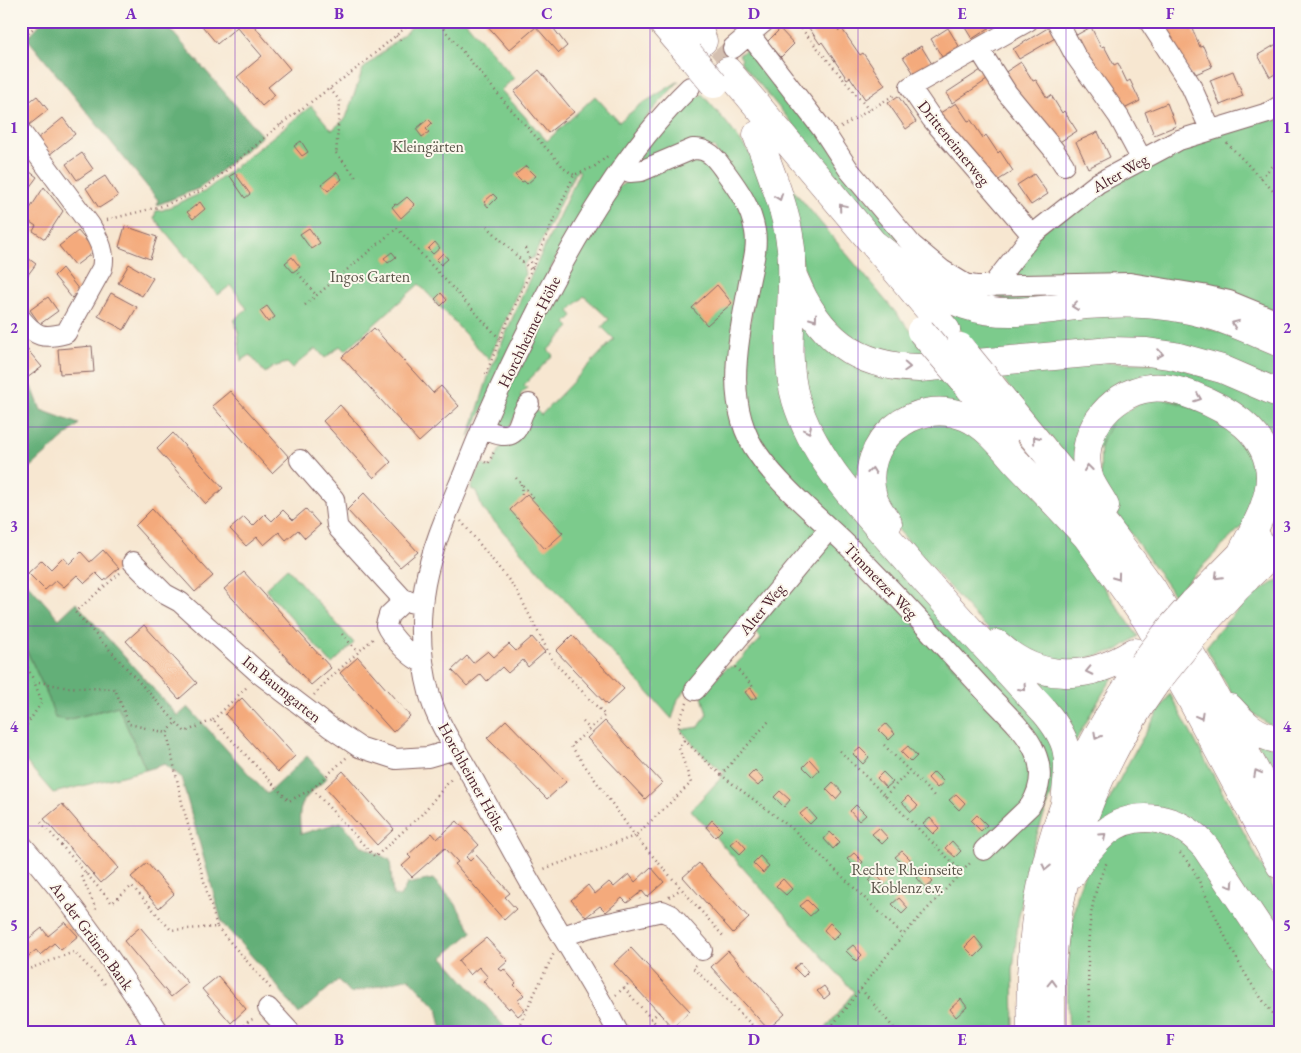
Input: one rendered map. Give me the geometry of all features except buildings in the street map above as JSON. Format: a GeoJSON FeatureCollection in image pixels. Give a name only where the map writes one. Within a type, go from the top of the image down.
{"type":"FeatureCollection","features":[{"type":"Feature","properties":{"kind":"highway"},"geometry":{"type":"LineString","coordinates":[[662,21],[693,34],[757,135],[934,330],[980,386],[1107,527],[1152,588]]}},
{"type":"Feature","properties":{"kind":"highway"},"geometry":{"type":"LineString","coordinates":[[716,73],[874,244],[934,330]]}},
{"type":"Feature","properties":{"kind":"highway"},"geometry":{"type":"LineString","coordinates":[[757,135],[786,220],[791,244],[790,363],[796,400],[811,436],[834,474],[857,503],[1059,730],[1067,752],[1068,771],[1065,803]]}},
{"type":"Feature","properties":{"kind":"highway"},"geometry":{"type":"LineString","coordinates":[[874,244],[937,291],[965,305],[981,309],[1011,312],[1103,304],[1163,306],[1213,316],[1280,343]]}},
{"type":"Feature","properties":{"kind":"highway"},"geometry":{"type":"LineString","coordinates":[[792,275],[810,312],[830,336],[860,356],[888,365],[919,368],[1111,351],[1147,352],[1175,356],[1222,369],[1280,394]]}},
{"type":"Feature","properties":{"kind":"highway"},"geometry":{"type":"LineString","coordinates":[[980,386],[1146,620],[1280,866]]}},
{"type":"Feature","properties":{"kind":"highway"},"geometry":{"type":"LineString","coordinates":[[1052,1032],[1051,985],[1053,954],[1063,888],[1076,839],[1099,778],[1120,738],[1144,667],[1199,612],[1243,550],[1260,518],[1269,489],[1268,462],[1264,450],[1258,439],[1238,418],[1206,401],[1168,388],[1136,390],[1110,406],[1099,418],[1092,432],[1088,447],[1087,463],[1090,478],[1096,493],[1152,588],[1210,684],[1280,816]]}},
{"type":"Feature","properties":{"kind":"highway"},"geometry":{"type":"LineString","coordinates":[[1088,538],[984,428],[967,417],[938,411],[916,415],[904,421],[887,435],[874,455],[871,488],[873,498],[884,519],[989,636],[1006,652],[1036,668],[1054,672],[1072,673],[1104,667],[1144,667]]}},
{"type":"Feature","properties":{"kind":"highway"},"geometry":{"type":"LineString","coordinates":[[1243,550],[1280,517]]}},
{"type":"Feature","properties":{"kind":"highway"},"geometry":{"type":"LineString","coordinates":[[1031,1032],[1032,967],[1036,919],[1049,853],[1065,803],[1085,760],[1104,724],[1169,630],[1237,587],[1280,546]]}},
{"type":"Feature","properties":{"kind":"highway"},"geometry":{"type":"LineString","coordinates":[[1237,587],[1280,572]]}},
{"type":"Feature","properties":{"kind":"highway"},"geometry":{"type":"LineString","coordinates":[[1210,684],[1244,724],[1258,734],[1280,740]]}},
{"type":"Feature","properties":{"kind":"highway"},"geometry":{"type":"LineString","coordinates":[[1063,888],[1088,852],[1106,832],[1130,820],[1142,818],[1168,821],[1189,831],[1202,844],[1280,958]]}},
{"type":"Feature","properties":{"kind":"street","name":"Horchheimer Höhe"},"geometry":{"type":"LineString","coordinates":[[618,1032],[526,876],[433,707],[423,662],[414,602],[428,572],[448,513],[482,428],[551,285],[588,221],[622,168],[662,117],[716,73],[749,34],[765,21]]}},
{"type":"Feature","properties":{"kind":"street","name":"Dritteneimerweg"},"geometry":{"type":"LineString","coordinates":[[1028,21],[910,87],[932,119],[1032,235]]}},
{"type":"Feature","properties":{"kind":"street"},"geometry":{"type":"LineString","coordinates":[[1057,21],[1075,55],[1119,117],[1142,160]]}},
{"type":"Feature","properties":{"kind":"street"},"geometry":{"type":"LineString","coordinates":[[1149,21],[1190,84],[1211,126]]}},
{"type":"Feature","properties":{"kind":"street"},"geometry":{"type":"LineString","coordinates":[[749,34],[826,135],[850,170],[912,246],[942,270],[965,284],[991,287],[1130,283],[1148,285],[1229,301],[1280,322]]}},
{"type":"Feature","properties":{"kind":"street"},"geometry":{"type":"LineString","coordinates":[[979,49],[1007,93],[1064,165]]}},
{"type":"Feature","properties":{"kind":"street","name":"Alter Weg"},"geometry":{"type":"LineString","coordinates":[[991,287],[1032,235],[1098,183],[1179,140],[1211,126],[1268,113],[1280,106]]}},
{"type":"Feature","properties":{"kind":"street"},"geometry":{"type":"LineString","coordinates":[[21,132],[90,225],[103,252],[104,260],[102,268],[66,333],[51,336],[36,335],[21,318]]}},
{"type":"Feature","properties":{"kind":"street","name":"Timmetzer Weg"},"geometry":{"type":"LineString","coordinates":[[622,168],[630,172],[641,171],[693,149],[700,149],[714,156],[744,198],[753,221],[756,243],[737,357],[737,394],[741,418],[751,442],[768,466],[875,573],[961,665],[1023,734],[1034,750],[1040,770],[1040,780],[1035,798],[1030,806],[984,850]]}},
{"type":"Feature","properties":{"kind":"street"},"geometry":{"type":"LineString","coordinates":[[482,428],[502,435],[512,433],[518,426],[522,413],[529,404]]}},
{"type":"Feature","properties":{"kind":"street"},"geometry":{"type":"LineString","coordinates":[[300,460],[334,499],[337,525],[340,529],[414,602],[389,615],[386,624],[390,632],[411,656],[423,662]]}},
{"type":"Feature","properties":{"kind":"street","name":"Alter Weg"},"geometry":{"type":"LineString","coordinates":[[695,690],[830,529]]}},
{"type":"Feature","properties":{"kind":"street","name":"Im Baumgarten"},"geometry":{"type":"LineString","coordinates":[[133,562],[165,594],[180,602],[260,674],[359,747],[396,759],[460,756]]}},
{"type":"Feature","properties":{"kind":"street","name":"An der Grünen Bank"},"geometry":{"type":"LineString","coordinates":[[21,844],[74,909],[159,1032]]}},
{"type":"Feature","properties":{"kind":"street"},"geometry":{"type":"LineString","coordinates":[[563,936],[587,928],[662,911],[671,915],[702,950]]}},
{"type":"Feature","properties":{"kind":"street"},"geometry":{"type":"LineString","coordinates":[[273,1002],[290,1032]]}},
{"type":"Feature","properties":{"kind":"path"},"geometry":{"type":"LineString","coordinates":[[21,40],[41,21]]}},
{"type":"Feature","properties":{"kind":"path"},"geometry":{"type":"LineString","coordinates":[[90,225],[162,206],[203,190],[281,124],[330,89],[413,21]]}},
{"type":"Feature","properties":{"kind":"path"},"geometry":{"type":"LineString","coordinates":[[438,21],[508,106],[565,169],[574,176],[500,339],[486,376]]}},
{"type":"Feature","properties":{"kind":"path"},"geometry":{"type":"LineString","coordinates":[[796,21],[869,110]]}},
{"type":"Feature","properties":{"kind":"path"},"geometry":{"type":"LineString","coordinates":[[396,36],[403,43]]}},
{"type":"Feature","properties":{"kind":"path"},"geometry":{"type":"LineString","coordinates":[[826,135],[910,87]]}},
{"type":"Feature","properties":{"kind":"path"},"geometry":{"type":"LineString","coordinates":[[330,89],[340,101],[336,154],[357,178]]}},
{"type":"Feature","properties":{"kind":"path"},"geometry":{"type":"LineString","coordinates":[[281,124],[287,131]]}},
{"type":"Feature","properties":{"kind":"path"},"geometry":{"type":"LineString","coordinates":[[1211,126],[1280,198]]}},
{"type":"Feature","properties":{"kind":"path"},"geometry":{"type":"LineString","coordinates":[[1261,178],[1280,158]]}},
{"type":"Feature","properties":{"kind":"path"},"geometry":{"type":"LineString","coordinates":[[487,226],[532,269]]}},
{"type":"Feature","properties":{"kind":"path"},"geometry":{"type":"LineString","coordinates":[[305,305],[397,228],[500,339]]}},
{"type":"Feature","properties":{"kind":"path"},"geometry":{"type":"LineString","coordinates":[[525,248],[532,269]]}},
{"type":"Feature","properties":{"kind":"path"},"geometry":{"type":"LineString","coordinates":[[298,273],[316,295]]}},
{"type":"Feature","properties":{"kind":"path"},"geometry":{"type":"LineString","coordinates":[[516,478],[534,498]]}},
{"type":"Feature","properties":{"kind":"path"},"geometry":{"type":"LineString","coordinates":[[521,484],[522,495]]}},
{"type":"Feature","properties":{"kind":"path"},"geometry":{"type":"LineString","coordinates":[[448,513],[456,515],[516,589],[554,661],[605,715],[571,746],[635,836],[723,936]]}},
{"type":"Feature","properties":{"kind":"path"},"geometry":{"type":"LineString","coordinates":[[133,562],[75,612],[185,732],[213,720],[246,688]]}},
{"type":"Feature","properties":{"kind":"path"},"geometry":{"type":"LineString","coordinates":[[315,695],[381,632]]}},
{"type":"Feature","properties":{"kind":"path"},"geometry":{"type":"LineString","coordinates":[[342,634],[358,652]]}},
{"type":"Feature","properties":{"kind":"path"},"geometry":{"type":"LineString","coordinates":[[21,654],[42,702],[21,733]]}},
{"type":"Feature","properties":{"kind":"path"},"geometry":{"type":"LineString","coordinates":[[724,655],[755,689]]}},
{"type":"Feature","properties":{"kind":"path"},"geometry":{"type":"LineString","coordinates":[[34,681],[64,687],[115,689],[129,724],[167,733]]}},
{"type":"Feature","properties":{"kind":"path"},"geometry":{"type":"LineString","coordinates":[[695,690],[684,706],[679,721],[679,730],[684,740],[721,775],[794,830],[903,935]]}},
{"type":"Feature","properties":{"kind":"path"},"geometry":{"type":"LineString","coordinates":[[213,720],[289,801],[312,789],[341,763]]}},
{"type":"Feature","properties":{"kind":"path"},"geometry":{"type":"LineString","coordinates":[[721,775],[769,721]]}},
{"type":"Feature","properties":{"kind":"path"},"geometry":{"type":"LineString","coordinates":[[583,722],[590,729]]}},
{"type":"Feature","properties":{"kind":"path"},"geometry":{"type":"LineString","coordinates":[[167,733],[175,723]]}},
{"type":"Feature","properties":{"kind":"path"},"geometry":{"type":"LineString","coordinates":[[167,733],[183,807],[217,927],[273,1002]]}},
{"type":"Feature","properties":{"kind":"path"},"geometry":{"type":"LineString","coordinates":[[526,876],[635,836],[691,783],[679,748],[684,740]]}},
{"type":"Feature","properties":{"kind":"path"},"geometry":{"type":"LineString","coordinates":[[884,745],[935,797]]}},
{"type":"Feature","properties":{"kind":"path"},"geometry":{"type":"LineString","coordinates":[[840,751],[962,872]]}},
{"type":"Feature","properties":{"kind":"path"},"geometry":{"type":"LineString","coordinates":[[312,789],[375,857],[421,815],[460,756]]}},
{"type":"Feature","properties":{"kind":"path"},"geometry":{"type":"LineString","coordinates":[[885,796],[909,771]]}},
{"type":"Feature","properties":{"kind":"path"},"geometry":{"type":"LineString","coordinates":[[41,822],[112,902],[132,886],[171,930],[217,927]]}},
{"type":"Feature","properties":{"kind":"path"},"geometry":{"type":"LineString","coordinates":[[827,1032],[903,935],[984,850]]}},
{"type":"Feature","properties":{"kind":"path"},"geometry":{"type":"LineString","coordinates":[[1178,850],[1192,868],[1253,988],[1264,1004],[1280,1021]]}},
{"type":"Feature","properties":{"kind":"path"},"geometry":{"type":"LineString","coordinates":[[1090,1032],[1090,921],[1101,873],[1111,857]]}},
{"type":"Feature","properties":{"kind":"path"},"geometry":{"type":"LineString","coordinates":[[516,1032],[563,936]]}},
{"type":"Feature","properties":{"kind":"path"},"geometry":{"type":"LineString","coordinates":[[702,950],[701,959],[693,968],[758,1032]]}},
{"type":"Feature","properties":{"kind":"path"},"geometry":{"type":"LineString","coordinates":[[21,972],[74,952],[114,993],[127,984]]}},
{"type":"Feature","properties":{"kind":"path"},"geometry":{"type":"LineString","coordinates":[[615,996],[630,982]]}},
{"type":"Feature","properties":{"kind":"path"},"geometry":{"type":"LineString","coordinates":[[624,988],[663,1032]]}},
{"type":"Feature","properties":{"kind":"path"},"geometry":{"type":"LineString","coordinates":[[861,989],[897,1032]]}},
{"type":"Feature","properties":{"kind":"path"},"geometry":{"type":"LineString","coordinates":[[651,1019],[659,1012]]}},
{"type":"Feature","properties":{"kind":"path"},"geometry":{"type":"LineString","coordinates":[[224,1032],[228,1030],[230,1032]]}},
{"type":"Feature","properties":{"kind":"green space"},"geometry":{"type":"Polygon","coordinates":[[[43,21],[163,21],[262,136],[200,188],[157,205],[158,200],[27,38],[43,21]]]}},
{"type":"Feature","properties":{"kind":"green space","name":"Kleingärten"},"geometry":{"type":"Polygon","coordinates":[[[419,21],[465,21],[514,78],[501,90],[547,141],[595,96],[619,122],[640,105],[679,81],[650,113],[603,177],[558,254],[469,437],[490,371],[524,291],[580,171],[578,170],[574,175],[533,258],[523,266],[525,274],[489,360],[419,284],[345,351],[340,346],[325,358],[316,348],[292,368],[287,363],[273,367],[265,373],[250,355],[241,361],[238,332],[234,321],[247,309],[231,285],[218,295],[154,218],[156,211],[163,210],[204,192],[311,106],[332,130],[346,118],[363,69],[419,21]]]}},
{"type":"Feature","properties":{"kind":"green space"},"geometry":{"type":"Polygon","coordinates":[[[752,45],[827,143],[848,176],[912,250],[933,269],[955,283],[969,289],[987,290],[1132,286],[1204,298],[1280,328],[1280,335],[1207,308],[1152,296],[1109,294],[1044,303],[1000,304],[962,294],[944,286],[911,262],[895,246],[740,61],[742,59],[739,55],[752,45]]]}},
{"type":"Feature","properties":{"kind":"green space","name":"Rechte Rheinseite Koblenz e.v."},"geometry":{"type":"Polygon","coordinates":[[[702,94],[754,159],[778,215],[796,418],[1053,733],[1057,779],[1033,846],[1018,921],[1013,971],[1014,1032],[823,1032],[854,992],[691,810],[720,779],[721,775],[725,774],[700,752],[681,730],[699,727],[707,714],[701,693],[726,668],[734,666],[761,639],[753,630],[820,542],[841,543],[1045,769],[763,452],[740,393],[761,245],[714,147],[638,165],[636,160],[676,112],[702,94]]]}},
{"type":"Feature","properties":{"kind":"green space"},"geometry":{"type":"Polygon","coordinates":[[[1280,105],[1280,318],[1000,282],[1038,234],[1099,190],[1280,105]]]}},
{"type":"Feature","properties":{"kind":"green space"},"geometry":{"type":"Polygon","coordinates":[[[700,158],[730,192],[751,222],[732,401],[817,526],[817,533],[804,552],[678,699],[672,719],[482,508],[476,491],[471,489],[481,464],[491,468],[503,442],[533,407],[541,415],[614,339],[602,327],[609,319],[584,296],[569,311],[573,316],[566,323],[570,327],[548,350],[553,355],[524,385],[527,388],[520,395],[524,399],[509,428],[495,426],[495,416],[560,280],[617,188],[631,179],[700,158]]]}},
{"type":"Feature","properties":{"kind":"green space"},"geometry":{"type":"Polygon","coordinates":[[[780,174],[911,331],[931,359],[871,352],[814,307],[780,174]]]}},
{"type":"Feature","properties":{"kind":"green space"},"geometry":{"type":"Polygon","coordinates":[[[939,301],[1151,311],[1280,350],[1280,387],[1230,365],[981,354],[939,301]]]}},
{"type":"Feature","properties":{"kind":"green space"},"geometry":{"type":"Polygon","coordinates":[[[798,303],[812,326],[942,373],[986,420],[897,416],[869,503],[803,403],[798,303]]]}},
{"type":"Feature","properties":{"kind":"green space"},"geometry":{"type":"Polygon","coordinates":[[[1068,361],[1169,364],[1280,403],[1280,494],[1266,439],[1132,382],[1084,477],[994,369],[1068,361]]]}},
{"type":"Feature","properties":{"kind":"green space"},"geometry":{"type":"Polygon","coordinates":[[[32,387],[41,410],[79,424],[21,476],[21,388],[32,387]]]}},
{"type":"Feature","properties":{"kind":"green space"},"geometry":{"type":"Polygon","coordinates":[[[1153,395],[1223,417],[1262,465],[1247,521],[1174,595],[1100,490],[1101,426],[1153,395]]]}},
{"type":"Feature","properties":{"kind":"green space"},"geometry":{"type":"Polygon","coordinates":[[[956,419],[1023,478],[1071,540],[1138,636],[1118,650],[1060,665],[998,639],[974,615],[894,525],[880,499],[886,448],[908,426],[956,419]]]}},
{"type":"Feature","properties":{"kind":"green space"},"geometry":{"type":"Polygon","coordinates":[[[287,568],[354,643],[332,664],[265,589],[287,568]]]}},
{"type":"Feature","properties":{"kind":"green space"},"geometry":{"type":"Polygon","coordinates":[[[21,576],[59,619],[76,603],[178,716],[188,707],[267,794],[307,756],[327,778],[308,796],[301,807],[301,834],[341,822],[362,846],[390,860],[393,895],[400,897],[407,884],[433,879],[455,903],[472,932],[443,957],[509,1032],[442,1032],[437,1008],[409,978],[350,993],[338,980],[299,1014],[267,973],[222,923],[181,777],[165,764],[146,770],[118,706],[67,720],[55,718],[49,699],[21,638],[21,576]]]}},
{"type":"Feature","properties":{"kind":"green space"},"geometry":{"type":"Polygon","coordinates":[[[1280,579],[1280,733],[1235,700],[1206,647],[1239,609],[1258,593],[1280,579]]]}},
{"type":"Feature","properties":{"kind":"green space"},"geometry":{"type":"Polygon","coordinates":[[[21,638],[49,699],[55,718],[67,720],[118,706],[146,770],[53,793],[21,756],[21,638]]]}},
{"type":"Feature","properties":{"kind":"green space"},"geometry":{"type":"Polygon","coordinates":[[[1016,665],[1120,667],[1072,747],[1016,665]]]}},
{"type":"Feature","properties":{"kind":"green space"},"geometry":{"type":"Polygon","coordinates":[[[1170,694],[1280,900],[1280,946],[1201,831],[1097,826],[1131,758],[1170,694]]]}},
{"type":"Feature","properties":{"kind":"green space"},"geometry":{"type":"Polygon","coordinates":[[[1257,742],[1280,747],[1280,784],[1257,742]]]}},
{"type":"Feature","properties":{"kind":"green space"},"geometry":{"type":"Polygon","coordinates":[[[1118,831],[1180,831],[1280,969],[1280,1032],[1069,1032],[1068,972],[1076,903],[1087,869],[1118,831]]]}},
{"type":"Feature","properties":{"kind":"tunnel"},"geometry":{"type":"LineString","coordinates":[[695,82],[733,48]]}},
{"type":"Feature","properties":{"kind":"park label","name":"Ingos Garten"},"geometry":{"type":"Point","coordinates":[370,276]}}]}
